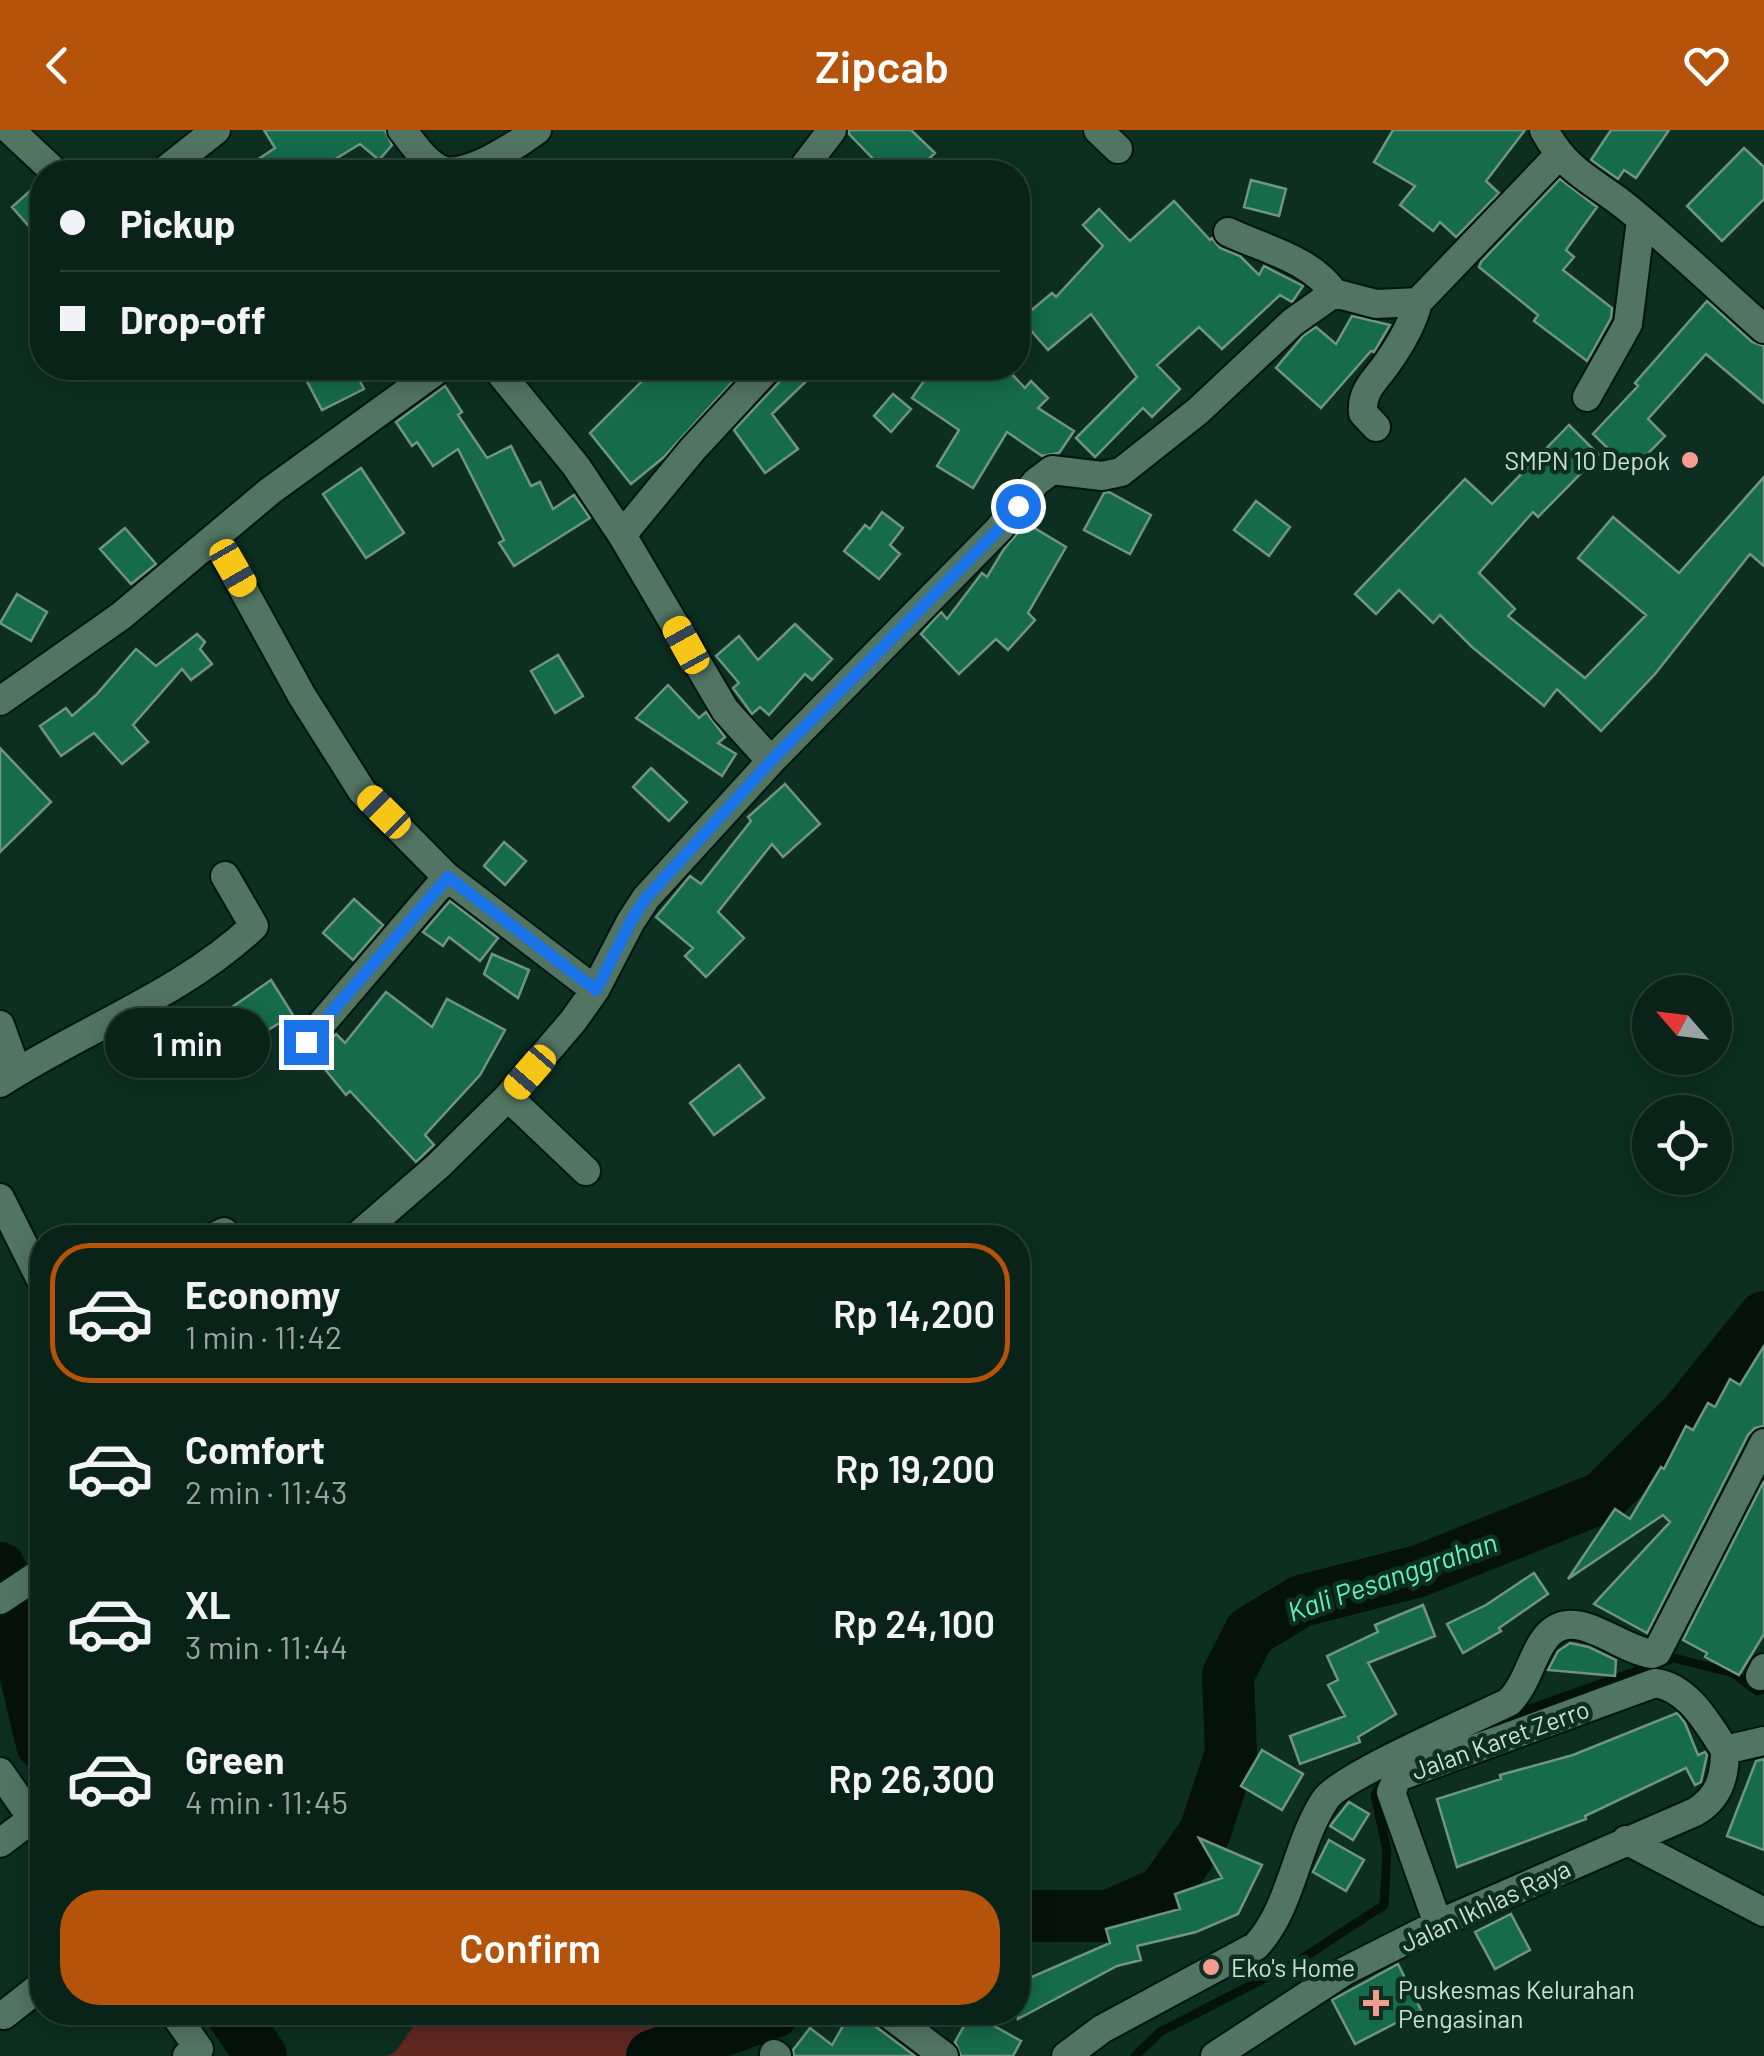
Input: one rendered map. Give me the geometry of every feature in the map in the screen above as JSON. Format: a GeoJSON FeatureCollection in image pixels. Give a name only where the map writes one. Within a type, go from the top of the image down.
{"type":"FeatureCollection","features":[{"type":"Feature","properties":{"kind":"street"},"geometry":{"type":"LineString","coordinates":[[10,130],[43,160]]}},
{"type":"Feature","properties":{"kind":"street"},"geometry":{"type":"LineString","coordinates":[[178,160],[216,130]]}},
{"type":"Feature","properties":{"kind":"street"},"geometry":{"type":"LineString","coordinates":[[402,130],[432,160]]}},
{"type":"Feature","properties":{"kind":"street"},"geometry":{"type":"LineString","coordinates":[[485,160],[519,144],[537,130]]}},
{"type":"Feature","properties":{"kind":"street"},"geometry":{"type":"LineString","coordinates":[[1544,130],[1558,156],[1642,220],[1764,329]]}},
{"type":"Feature","properties":{"kind":"street"},"geometry":{"type":"LineString","coordinates":[[806,160],[820,133]]}},
{"type":"Feature","properties":{"kind":"street"},"geometry":{"type":"LineString","coordinates":[[1376,427],[1363,413],[1365,393],[1390,360],[1418,302],[1558,156]]}},
{"type":"Feature","properties":{"kind":"street"},"geometry":{"type":"LineString","coordinates":[[1587,397],[1628,324],[1642,220]]}},
{"type":"Feature","properties":{"kind":"street"},"geometry":{"type":"LineString","coordinates":[[1228,232],[1308,269],[1325,280],[1334,293],[1376,304],[1418,302]]}},
{"type":"Feature","properties":{"kind":"street"},"geometry":{"type":"LineString","coordinates":[[371,1225],[409,1194],[508,1096],[596,990],[646,898],[771,761],[999,529],[1036,482],[1052,470],[1102,476],[1122,472],[1198,411],[1302,314],[1334,293]]}},
{"type":"Feature","properties":{"kind":"street"},"geometry":{"type":"LineString","coordinates":[[0,701],[120,616],[270,491],[423,380]]}},
{"type":"Feature","properties":{"kind":"street"},"geometry":{"type":"LineString","coordinates":[[506,380],[576,466],[622,535],[725,710],[771,761]]}},
{"type":"Feature","properties":{"kind":"street"},"geometry":{"type":"LineString","coordinates":[[622,535],[757,380]]}},
{"type":"Feature","properties":{"kind":"street"},"geometry":{"type":"LineString","coordinates":[[215,538],[342,764],[362,791],[448,877],[596,990]]}},
{"type":"Feature","properties":{"kind":"street"},"geometry":{"type":"LineString","coordinates":[[0,1026],[8,1077],[200,969],[254,926],[225,876]]}},
{"type":"Feature","properties":{"kind":"street"},"geometry":{"type":"LineString","coordinates":[[306,1042],[448,877]]}},
{"type":"Feature","properties":{"kind":"street"},"geometry":{"type":"LineString","coordinates":[[508,1096],[586,1171]]}},
{"type":"Feature","properties":{"kind":"street"},"geometry":{"type":"LineString","coordinates":[[0,1198],[30,1258]]}},
{"type":"Feature","properties":{"kind":"street"},"geometry":{"type":"LineString","coordinates":[[1066,2056],[1102,2029],[1256,1946],[1273,1928],[1304,1840],[1331,1792],[1509,1702],[1523,1688],[1544,1641],[1558,1626],[1576,1623],[1634,1650],[1657,1652],[1764,1442]]}},
{"type":"Feature","properties":{"kind":"street"},"geometry":{"type":"LineString","coordinates":[[0,1599],[30,1581]]}},
{"type":"Feature","properties":{"kind":"street","name":"Jalan Karet Zerro"},"geometry":{"type":"LineString","coordinates":[[1438,1924],[1391,1792],[1398,1777],[1656,1682],[1680,1691],[1724,1750]]}},
{"type":"Feature","properties":{"kind":"street"},"geometry":{"type":"LineString","coordinates":[[1724,1750],[1764,1741]]}},
{"type":"Feature","properties":{"kind":"street","name":"Jalan Ikhlas Raya"},"geometry":{"type":"LineString","coordinates":[[1215,2056],[1345,1972],[1438,1924],[1704,1807],[1718,1790],[1725,1770],[1724,1750]]}},
{"type":"Feature","properties":{"kind":"street"},"geometry":{"type":"LineString","coordinates":[[0,1772],[30,1815]]}},
{"type":"Feature","properties":{"kind":"street"},"geometry":{"type":"LineString","coordinates":[[0,1843],[30,1830]]}},
{"type":"Feature","properties":{"kind":"street"},"geometry":{"type":"LineString","coordinates":[[1626,1840],[1764,1912]]}},
{"type":"Feature","properties":{"kind":"street"},"geometry":{"type":"LineString","coordinates":[[4,2014],[30,1995]]}},
{"type":"Feature","properties":{"kind":"street"},"geometry":{"type":"LineString","coordinates":[[181,2025],[198,2048],[187,2056]]}},
{"type":"Feature","properties":{"kind":"street"},"geometry":{"type":"LineString","coordinates":[[903,2025],[944,2056]]}},
{"type":"Feature","properties":{"kind":"shaded area"},"geometry":{"type":"Polygon","coordinates":[[[414,2025],[753,2025],[675,2056],[387,2056],[396,2051],[414,2025]]]}},
{"type":"Feature","properties":{"kind":"building"},"geometry":{"type":"Polygon","coordinates":[[[264,130],[385,130],[392,145],[379,160],[360,144],[334,160],[257,160],[275,148],[264,130]]]}},
{"type":"Feature","properties":{"kind":"building"},"geometry":{"type":"Polygon","coordinates":[[[849,130],[911,130],[935,153],[928,160],[874,160],[849,130]]]}},
{"type":"Feature","properties":{"kind":"building"},"geometry":{"type":"Polygon","coordinates":[[[1393,130],[1525,130],[1486,181],[1499,193],[1456,237],[1440,222],[1433,231],[1400,205],[1415,186],[1374,162],[1393,130]]]}},
{"type":"Feature","properties":{"kind":"building"},"geometry":{"type":"Polygon","coordinates":[[[1611,130],[1669,130],[1636,178],[1624,170],[1618,179],[1591,160],[1611,130]]]}},
{"type":"Feature","properties":{"kind":"building"},"geometry":{"type":"Polygon","coordinates":[[[1744,148],[1764,167],[1764,199],[1722,241],[1687,206],[1744,148]]]}},
{"type":"Feature","properties":{"kind":"building"},"geometry":{"type":"Polygon","coordinates":[[[1560,179],[1597,207],[1566,250],[1574,257],[1563,270],[1612,308],[1611,318],[1587,361],[1534,321],[1538,315],[1479,267],[1560,179]]]}},
{"type":"Feature","properties":{"kind":"building"},"geometry":{"type":"Polygon","coordinates":[[[1251,180],[1286,189],[1279,216],[1244,207],[1251,180]]]}},
{"type":"Feature","properties":{"kind":"building"},"geometry":{"type":"Polygon","coordinates":[[[30,191],[30,227],[12,207],[30,191]]]}},
{"type":"Feature","properties":{"kind":"building"},"geometry":{"type":"Polygon","coordinates":[[[1174,201],[1210,240],[1240,256],[1259,275],[1264,266],[1303,286],[1292,302],[1280,295],[1222,349],[1199,327],[1157,365],[1180,389],[1152,417],[1143,408],[1095,457],[1076,438],[1137,377],[1091,314],[1048,350],[1030,329],[1030,311],[1052,293],[1056,297],[1103,246],[1083,225],[1099,209],[1130,241],[1174,201]]]}},
{"type":"Feature","properties":{"kind":"building"},"geometry":{"type":"Polygon","coordinates":[[[1707,301],[1752,342],[1764,346],[1764,403],[1706,354],[1648,419],[1665,436],[1631,471],[1593,434],[1707,301]]]}},
{"type":"Feature","properties":{"kind":"building"},"geometry":{"type":"Polygon","coordinates":[[[1352,316],[1390,325],[1374,352],[1321,408],[1276,368],[1303,336],[1316,327],[1336,344],[1352,316]]]}},
{"type":"Feature","properties":{"kind":"building"},"geometry":{"type":"Polygon","coordinates":[[[306,380],[359,380],[364,389],[322,410],[306,380]]]}},
{"type":"Feature","properties":{"kind":"building"},"geometry":{"type":"Polygon","coordinates":[[[643,380],[734,380],[664,457],[631,484],[590,433],[643,380]]]}},
{"type":"Feature","properties":{"kind":"building"},"geometry":{"type":"Polygon","coordinates":[[[781,380],[807,380],[772,414],[798,449],[765,473],[734,430],[781,380]]]}},
{"type":"Feature","properties":{"kind":"building"},"geometry":{"type":"Polygon","coordinates":[[[925,380],[1017,380],[1025,388],[1031,381],[1048,398],[1038,408],[1074,431],[1059,453],[1042,456],[1007,432],[973,488],[937,466],[959,430],[912,398],[925,380]]]}},
{"type":"Feature","properties":{"kind":"building"},"geometry":{"type":"Polygon","coordinates":[[[445,386],[462,412],[458,415],[487,458],[511,446],[531,486],[540,482],[553,509],[574,495],[590,518],[514,566],[499,543],[504,540],[458,449],[433,466],[417,442],[412,446],[396,422],[445,386]]]}},
{"type":"Feature","properties":{"kind":"building"},"geometry":{"type":"Polygon","coordinates":[[[893,394],[911,409],[891,432],[874,416],[893,394]]]}},
{"type":"Feature","properties":{"kind":"building"},"geometry":{"type":"Polygon","coordinates":[[[1569,425],[1599,455],[1538,517],[1533,512],[1479,573],[1515,609],[1508,616],[1585,678],[1646,615],[1578,558],[1613,517],[1679,573],[1764,477],[1764,566],[1750,554],[1655,674],[1601,731],[1557,689],[1544,706],[1472,647],[1440,615],[1433,623],[1399,590],[1376,614],[1355,594],[1465,479],[1492,504],[1569,425]]]}},
{"type":"Feature","properties":{"kind":"building"},"geometry":{"type":"Polygon","coordinates":[[[361,468],[404,533],[366,558],[323,494],[361,468]]]}},
{"type":"Feature","properties":{"kind":"building"},"geometry":{"type":"Polygon","coordinates":[[[1109,492],[1151,515],[1130,554],[1084,530],[1104,493],[1109,492]]]}},
{"type":"Feature","properties":{"kind":"building"},"geometry":{"type":"Polygon","coordinates":[[[1256,501],[1290,527],[1269,556],[1234,530],[1256,501]]]}},
{"type":"Feature","properties":{"kind":"building"},"geometry":{"type":"Polygon","coordinates":[[[882,512],[903,528],[890,545],[900,554],[879,579],[844,551],[865,525],[870,529],[882,512]]]}},
{"type":"Feature","properties":{"kind":"building"},"geometry":{"type":"Polygon","coordinates":[[[1026,523],[1066,547],[1028,613],[1035,620],[1008,650],[996,639],[959,674],[921,634],[941,612],[947,619],[982,573],[987,577],[1026,523]]]}},
{"type":"Feature","properties":{"kind":"building"},"geometry":{"type":"Polygon","coordinates":[[[125,528],[156,564],[131,584],[100,549],[125,528]]]}},
{"type":"Feature","properties":{"kind":"building"},"geometry":{"type":"Polygon","coordinates":[[[17,594],[47,612],[31,641],[0,623],[17,594]]]}},
{"type":"Feature","properties":{"kind":"building"},"geometry":{"type":"Polygon","coordinates":[[[795,624],[832,659],[812,680],[805,674],[769,715],[760,707],[752,714],[733,688],[739,683],[716,656],[739,636],[758,660],[795,624]]]}},
{"type":"Feature","properties":{"kind":"building"},"geometry":{"type":"Polygon","coordinates":[[[197,634],[205,642],[200,649],[212,664],[191,680],[182,669],[133,725],[148,742],[122,764],[94,733],[61,756],[40,726],[66,708],[72,716],[136,649],[156,666],[197,634]]]}},
{"type":"Feature","properties":{"kind":"building"},"geometry":{"type":"Polygon","coordinates":[[[558,655],[583,696],[555,713],[531,671],[558,655]]]}},
{"type":"Feature","properties":{"kind":"building"},"geometry":{"type":"Polygon","coordinates":[[[668,685],[699,718],[706,712],[725,737],[718,743],[736,754],[722,776],[636,718],[668,685]]]}},
{"type":"Feature","properties":{"kind":"building"},"geometry":{"type":"Polygon","coordinates":[[[0,748],[51,802],[0,852],[0,748]]]}},
{"type":"Feature","properties":{"kind":"building"},"geometry":{"type":"Polygon","coordinates":[[[651,768],[687,802],[669,821],[633,787],[651,768]]]}},
{"type":"Feature","properties":{"kind":"building"},"geometry":{"type":"Polygon","coordinates":[[[785,784],[820,824],[783,857],[772,844],[718,912],[744,938],[706,977],[685,956],[693,948],[656,917],[690,876],[701,884],[751,821],[748,817],[785,784]]]}},
{"type":"Feature","properties":{"kind":"building"},"geometry":{"type":"Polygon","coordinates":[[[504,842],[526,861],[505,885],[484,866],[504,842]]]}},
{"type":"Feature","properties":{"kind":"building"},"geometry":{"type":"Polygon","coordinates":[[[354,899],[383,925],[353,960],[323,933],[354,899]]]}},
{"type":"Feature","properties":{"kind":"building"},"geometry":{"type":"Polygon","coordinates":[[[450,901],[498,938],[480,961],[449,937],[443,946],[423,932],[450,901]]]}},
{"type":"Feature","properties":{"kind":"building"},"geometry":{"type":"Polygon","coordinates":[[[492,954],[529,970],[518,998],[484,974],[492,954]]]}},
{"type":"Feature","properties":{"kind":"building"},"geometry":{"type":"Polygon","coordinates":[[[271,980],[293,1015],[253,1039],[256,1044],[234,1057],[212,1021],[271,980]]]}},
{"type":"Feature","properties":{"kind":"building"},"geometry":{"type":"Polygon","coordinates":[[[386,992],[432,1027],[447,999],[505,1030],[480,1075],[425,1135],[434,1145],[416,1162],[350,1091],[346,1095],[315,1057],[336,1034],[345,1043],[386,992]]]}},
{"type":"Feature","properties":{"kind":"building"},"geometry":{"type":"Polygon","coordinates":[[[739,1065],[764,1098],[714,1135],[690,1103],[739,1065]]]}},
{"type":"Feature","properties":{"kind":"building"},"geometry":{"type":"Polygon","coordinates":[[[1764,1346],[1764,1426],[1748,1435],[1647,1633],[1594,1604],[1670,1522],[1663,1515],[1568,1579],[1615,1509],[1630,1519],[1661,1467],[1664,1469],[1686,1426],[1693,1430],[1708,1403],[1715,1407],[1730,1379],[1740,1385],[1764,1346]]]}},
{"type":"Feature","properties":{"kind":"building"},"geometry":{"type":"Polygon","coordinates":[[[1764,1481],[1764,1634],[1739,1675],[1683,1640],[1764,1481]]]}},
{"type":"Feature","properties":{"kind":"building"},"geometry":{"type":"Polygon","coordinates":[[[1534,1573],[1548,1594],[1499,1628],[1501,1631],[1463,1653],[1447,1624],[1486,1605],[1534,1573]]]}},
{"type":"Feature","properties":{"kind":"building"},"geometry":{"type":"Polygon","coordinates":[[[1423,1605],[1435,1636],[1368,1663],[1396,1714],[1358,1737],[1360,1742],[1300,1764],[1290,1736],[1345,1716],[1328,1685],[1338,1680],[1327,1656],[1378,1632],[1375,1625],[1423,1605]]]}},
{"type":"Feature","properties":{"kind":"building"},"geometry":{"type":"Polygon","coordinates":[[[1570,1643],[1616,1660],[1615,1676],[1548,1670],[1558,1651],[1570,1643]]]}},
{"type":"Feature","properties":{"kind":"building"},"geometry":{"type":"Polygon","coordinates":[[[1677,1713],[1698,1755],[1707,1755],[1701,1782],[1695,1785],[1686,1768],[1585,1816],[1586,1819],[1457,1867],[1437,1799],[1501,1779],[1500,1775],[1573,1755],[1677,1713]]]}},
{"type":"Feature","properties":{"kind":"building"},"geometry":{"type":"Polygon","coordinates":[[[1262,1750],[1303,1774],[1282,1810],[1241,1786],[1262,1750]]]}},
{"type":"Feature","properties":{"kind":"building"},"geometry":{"type":"Polygon","coordinates":[[[1764,1759],[1764,1850],[1727,1836],[1756,1761],[1764,1759]]]}},
{"type":"Feature","properties":{"kind":"building"},"geometry":{"type":"Polygon","coordinates":[[[1349,1802],[1369,1814],[1353,1840],[1330,1826],[1349,1802]]]}},
{"type":"Feature","properties":{"kind":"building"},"geometry":{"type":"Polygon","coordinates":[[[1199,1838],[1262,1865],[1238,1914],[1196,1932],[1137,1946],[1141,1960],[1117,1966],[1030,2013],[1030,1978],[1110,1943],[1106,1929],[1180,1909],[1175,1894],[1222,1878],[1199,1838]]]}},
{"type":"Feature","properties":{"kind":"building"},"geometry":{"type":"Polygon","coordinates":[[[1329,1840],[1364,1860],[1346,1891],[1313,1872],[1329,1840]]]}},
{"type":"Feature","properties":{"kind":"building"},"geometry":{"type":"Polygon","coordinates":[[[1511,1914],[1530,1950],[1495,1969],[1475,1932],[1511,1914]]]}},
{"type":"Feature","properties":{"kind":"building","name":"Puskesmas Kelurahan Pengasinan"},"geometry":{"type":"Polygon","coordinates":[[[1398,1964],[1421,2010],[1355,2044],[1332,2000],[1398,1964]]]}},
{"type":"Feature","properties":{"kind":"building"},"geometry":{"type":"Polygon","coordinates":[[[844,2025],[875,2025],[915,2056],[794,2056],[793,2050],[810,2028],[832,2045],[844,2025]]]}},
{"type":"Feature","properties":{"kind":"building"},"geometry":{"type":"Polygon","coordinates":[[[964,2025],[992,2025],[1021,2041],[1013,2056],[961,2056],[955,2042],[964,2025]]]}},
{"type":"Feature","properties":{"kind":"waterway","name":"Kali Pesanggrahan"},"geometry":{"type":"LineString","coordinates":[[1030,1916],[1109,1916],[1163,1892],[1205,1832],[1231,1753],[1228,1675],[1250,1632],[1301,1601],[1419,1571],[1603,1497],[1684,1416],[1764,1317]]}},
{"type":"Feature","properties":{"kind":"waterway","name":"Kali Pesanggrahan"},"geometry":{"type":"LineString","coordinates":[[0,1568],[30,1694]]}},
{"type":"Feature","properties":{"kind":"waterway"},"geometry":{"type":"LineString","coordinates":[[1504,1718],[1674,1658],[1733,1673],[1757,1691],[1764,1689]]}},
{"type":"Feature","properties":{"kind":"waterway"},"geometry":{"type":"LineString","coordinates":[[1135,2056],[1160,2032],[1300,1960],[1384,1905],[1387,1851],[1375,1795],[1382,1783]]}},
{"type":"Feature","properties":{"kind":"waterway","name":"Kali Pesanggrahan"},"geometry":{"type":"LineString","coordinates":[[240,2025],[261,2056]]}},
{"type":"Feature","properties":{"kind":"waterway","name":"Kali Pesanggrahan"},"geometry":{"type":"LineString","coordinates":[[652,2056],[738,2025]]}},
{"type":"Feature","properties":{"kind":"place","name":"SMPN 10 Depok"},"geometry":{"type":"Point","coordinates":[1690,460]}},
{"type":"Feature","properties":{"kind":"place","name":"Eko's Home"},"geometry":{"type":"Point","coordinates":[1211,1967]}},
{"type":"Feature","properties":{"kind":"place","name":"Puskesmas Kelurahan Pengasinan"},"geometry":{"type":"Point","coordinates":[1376,2003]}},
{"type":"Feature","properties":{"kind":"route"},"geometry":{"type":"LineString","coordinates":[[306,1042],[448,877],[596,990],[646,898],[771,761],[1018,506]]}}]}
